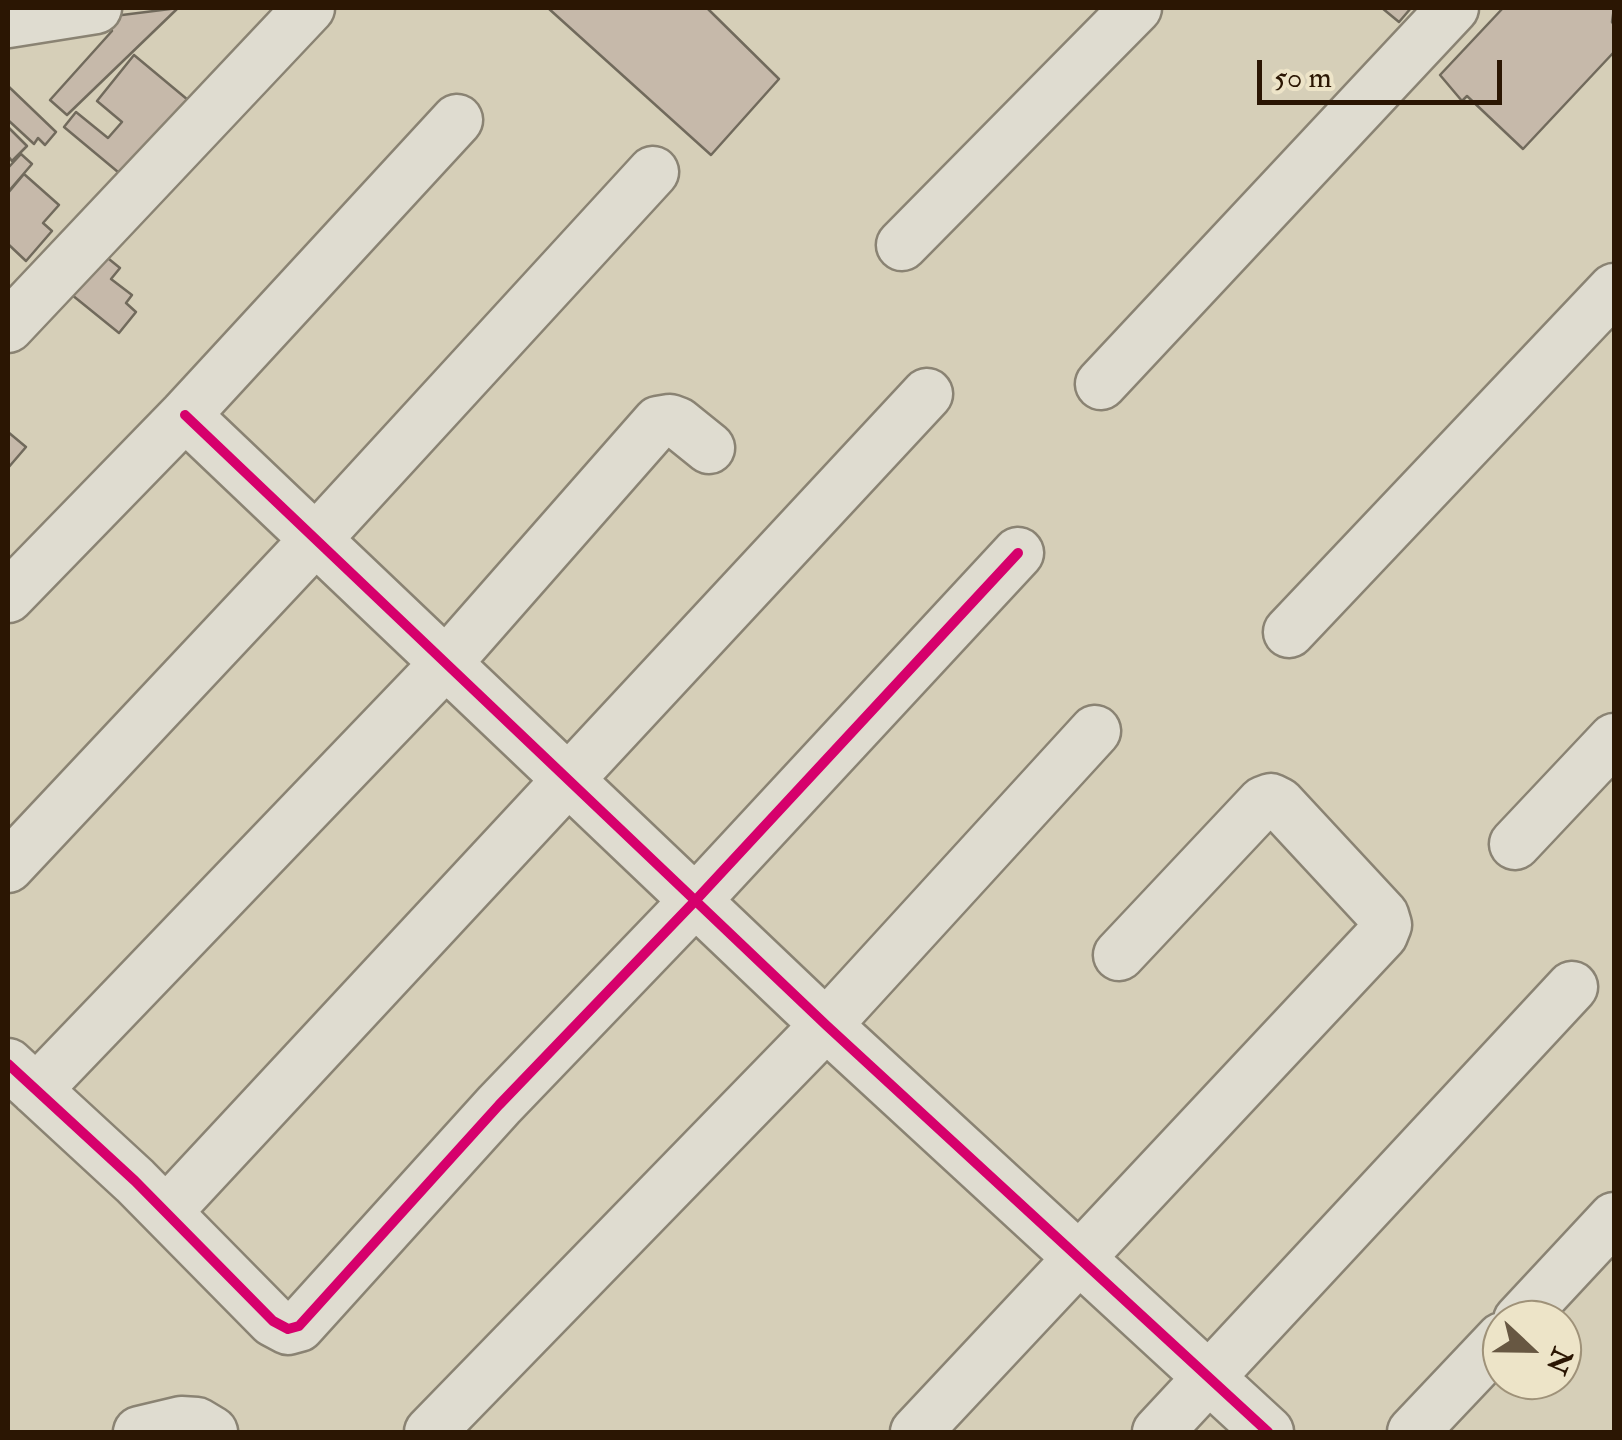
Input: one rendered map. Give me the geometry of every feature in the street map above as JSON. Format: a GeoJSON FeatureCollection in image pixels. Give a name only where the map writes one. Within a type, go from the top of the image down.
{"type":"FeatureCollection","features":[{"type":"Feature","properties":{"kind":"street"},"geometry":{"type":"LineString","coordinates":[[8,328],[308,8]]}},
{"type":"Feature","properties":{"kind":"street"},"geometry":{"type":"LineString","coordinates":[[902,245],[1136,8]]}},
{"type":"Feature","properties":{"kind":"street"},"geometry":{"type":"LineString","coordinates":[[1102,384],[1452,8]]}},
{"type":"Feature","properties":{"kind":"street"},"geometry":{"type":"LineString","coordinates":[[8,62],[51,15]]}},
{"type":"Feature","properties":{"kind":"street"},"geometry":{"type":"LineString","coordinates":[[8,598],[186,415],[457,120]]}},
{"type":"Feature","properties":{"kind":"street"},"geometry":{"type":"LineString","coordinates":[[8,868],[653,172]]}},
{"type":"Feature","properties":{"kind":"street"},"geometry":{"type":"LineString","coordinates":[[1289,632],[1614,289]]}},
{"type":"Feature","properties":{"kind":"street"},"geometry":{"type":"LineString","coordinates":[[166,1212],[927,394]]}},
{"type":"Feature","properties":{"kind":"street"},"geometry":{"type":"LineString","coordinates":[[186,415],[826,1026],[1268,1432]]}},
{"type":"Feature","properties":{"kind":"street"},"geometry":{"type":"LineString","coordinates":[[709,448],[678,423],[658,422],[446,663],[22,1077],[166,1212],[273,1322],[288,1330],[299,1326],[474,1132],[695,902],[1018,553]]}},
{"type":"Feature","properties":{"kind":"street"},"geometry":{"type":"LineString","coordinates":[[430,1432],[826,1026],[1095,730]]}},
{"type":"Feature","properties":{"kind":"street"},"geometry":{"type":"LineString","coordinates":[[1516,844],[1614,739]]}},
{"type":"Feature","properties":{"kind":"street"},"geometry":{"type":"LineString","coordinates":[[916,1432],[1382,936],[1386,925],[1383,915],[1271,799],[1119,956]]}},
{"type":"Feature","properties":{"kind":"street"},"geometry":{"type":"LineString","coordinates":[[1158,1432],[1572,986]]}},
{"type":"Feature","properties":{"kind":"street"},"geometry":{"type":"LineString","coordinates":[[1538,1300],[1614,1218]]}},
{"type":"Feature","properties":{"kind":"street"},"geometry":{"type":"LineString","coordinates":[[1413,1432],[1482,1359]]}},
{"type":"Feature","properties":{"kind":"street"},"geometry":{"type":"LineString","coordinates":[[139,1432],[181,1422],[197,1424],[212,1432]]}},
{"type":"Feature","properties":{"kind":"building"},"geometry":{"type":"Polygon","coordinates":[[[178,8],[67,115],[50,100],[112,31],[106,17],[178,8]]]}},
{"type":"Feature","properties":{"kind":"building"},"geometry":{"type":"Polygon","coordinates":[[[548,8],[707,8],[779,79],[711,155],[548,8]]]}},
{"type":"Feature","properties":{"kind":"building"},"geometry":{"type":"Polygon","coordinates":[[[1382,8],[1411,8],[1399,22],[1382,8]]]}},
{"type":"Feature","properties":{"kind":"building"},"geometry":{"type":"Polygon","coordinates":[[[1503,8],[1614,8],[1614,52],[1523,149],[1467,96],[1462,101],[1440,75],[1503,8]]]}},
{"type":"Feature","properties":{"kind":"building"},"geometry":{"type":"Polygon","coordinates":[[[134,55],[194,105],[130,182],[64,127],[76,112],[108,138],[122,122],[97,101],[134,55]]]}},
{"type":"Feature","properties":{"kind":"building"},"geometry":{"type":"Polygon","coordinates":[[[8,86],[56,132],[45,145],[38,138],[34,144],[8,120],[8,86]]]}},
{"type":"Feature","properties":{"kind":"building"},"geometry":{"type":"Polygon","coordinates":[[[8,127],[27,146],[12,161],[8,156],[8,127]]]}},
{"type":"Feature","properties":{"kind":"building"},"geometry":{"type":"Polygon","coordinates":[[[21,154],[32,164],[8,192],[8,168],[21,154]]]}},
{"type":"Feature","properties":{"kind":"building"},"geometry":{"type":"Polygon","coordinates":[[[24,174],[59,205],[43,223],[52,231],[26,261],[8,244],[8,193],[24,174]]]}},
{"type":"Feature","properties":{"kind":"building"},"geometry":{"type":"Polygon","coordinates":[[[88,242],[120,268],[111,279],[132,295],[126,303],[136,312],[119,333],[56,282],[88,242]]]}},
{"type":"Feature","properties":{"kind":"building"},"geometry":{"type":"Polygon","coordinates":[[[8,432],[26,447],[8,468],[8,432]]]}},
{"type":"Feature","properties":{"kind":"cycle path"},"geometry":{"type":"LineString","coordinates":[[185,415],[826,1025],[1268,1432]]}},
{"type":"Feature","properties":{"kind":"cycle path"},"geometry":{"type":"LineString","coordinates":[[8,1064],[135,1181],[273,1321],[288,1329],[299,1326],[499,1105],[695,901],[1018,553]]}}]}
